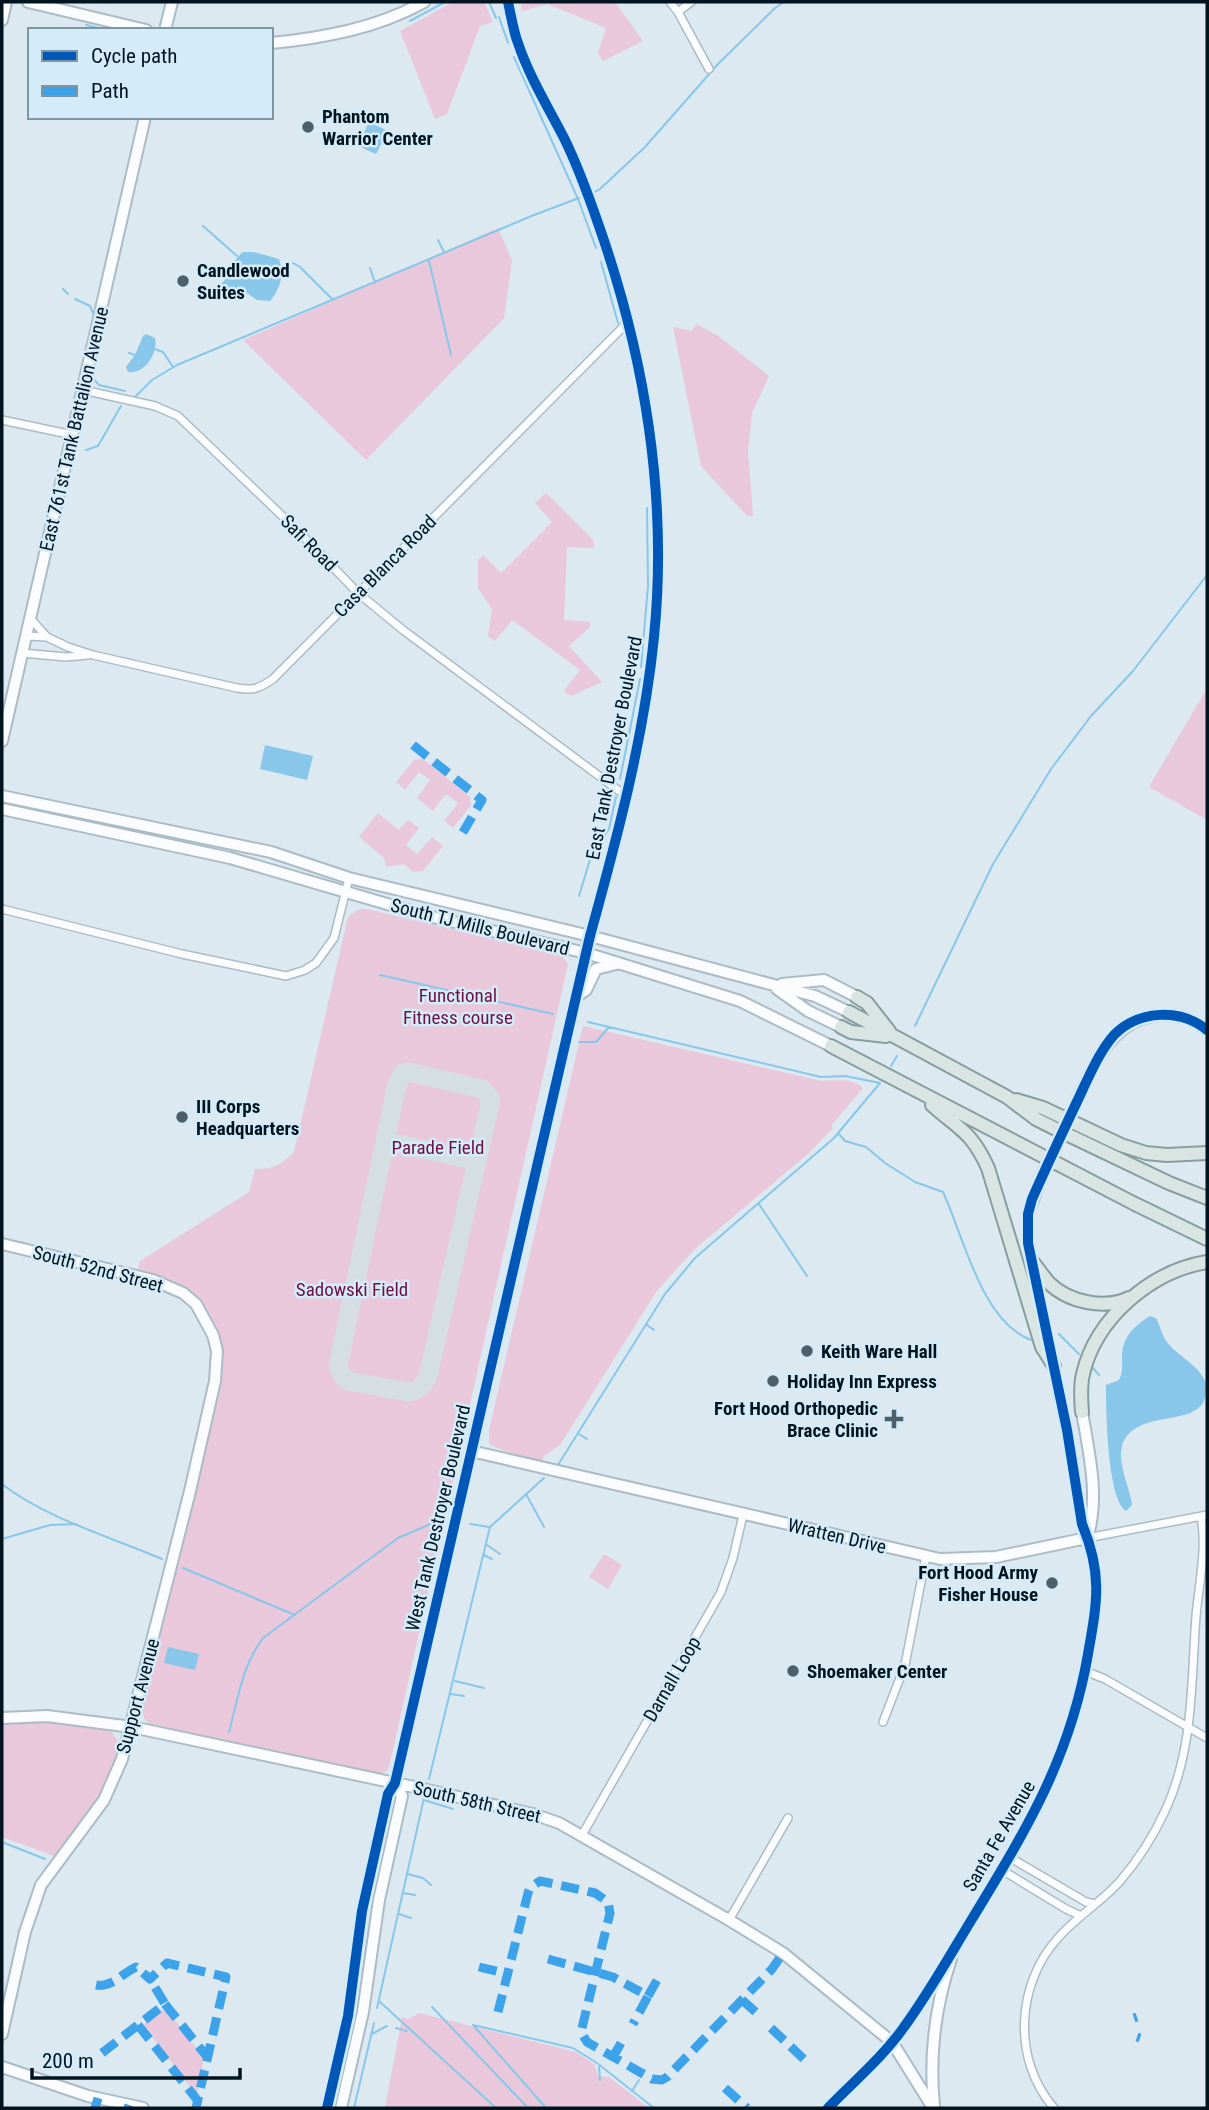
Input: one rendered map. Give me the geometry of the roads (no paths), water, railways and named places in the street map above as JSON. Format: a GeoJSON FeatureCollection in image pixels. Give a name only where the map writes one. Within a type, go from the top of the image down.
{"type":"FeatureCollection","features":[{"type":"Feature","properties":{"kind":"main road"},"geometry":{"type":"LineString","coordinates":[[849,1012],[1007,1097],[1036,1119],[1127,1164],[1207,1198]]}},
{"type":"Feature","properties":{"kind":"main road","name":"South TJ Mills Boulevard"},"geometry":{"type":"LineString","coordinates":[[831,1046],[1207,1239]]}},
{"type":"Feature","properties":{"kind":"main road"},"geometry":{"type":"LineString","coordinates":[[916,1091],[967,1132],[978,1147],[988,1168],[1042,1347],[1054,1366]]}},
{"type":"Feature","properties":{"kind":"main road"},"geometry":{"type":"LineString","coordinates":[[1007,1097],[1043,1108],[1121,1145],[1146,1153],[1207,1153]]}},
{"type":"Feature","properties":{"kind":"main road","name":"South TJ Mills Boulevard"},"geometry":{"type":"LineString","coordinates":[[1162,1217],[1207,1231]]}},
{"type":"Feature","properties":{"kind":"main road"},"geometry":{"type":"LineString","coordinates":[[1031,1260],[1050,1283],[1064,1294],[1083,1301],[1115,1302],[1125,1300],[1167,1275],[1207,1262]]}},
{"type":"Feature","properties":{"kind":"main road"},"geometry":{"type":"LineString","coordinates":[[1082,1412],[1082,1376],[1090,1350],[1101,1330],[1141,1290]]}},
{"type":"Feature","properties":{"kind":"street"},"geometry":{"type":"LineString","coordinates":[[2,20],[6,2]]}},
{"type":"Feature","properties":{"kind":"street"},"geometry":{"type":"LineString","coordinates":[[28,2],[138,28]]}},
{"type":"Feature","properties":{"kind":"street"},"geometry":{"type":"LineString","coordinates":[[166,28],[172,2]]}},
{"type":"Feature","properties":{"kind":"street"},"geometry":{"type":"LineString","coordinates":[[273,43],[321,37],[362,27],[391,18],[424,2]]}},
{"type":"Feature","properties":{"kind":"street","name":"East Tank Destroyer Boulevard"},"geometry":{"type":"LineString","coordinates":[[508,2],[518,45],[566,142],[599,225],[629,321],[649,424],[657,508],[658,573],[648,681],[626,796],[590,936]]}},
{"type":"Feature","properties":{"kind":"street"},"geometry":{"type":"LineString","coordinates":[[670,2],[709,69]]}},
{"type":"Feature","properties":{"kind":"street"},"geometry":{"type":"LineString","coordinates":[[678,12],[691,2]]}},
{"type":"Feature","properties":{"kind":"street","name":"East 761st Tank Battalion Avenue"},"geometry":{"type":"LineString","coordinates":[[2,741],[145,119]]}},
{"type":"Feature","properties":{"kind":"street","name":"Casa Blanca Road"},"geometry":{"type":"LineString","coordinates":[[26,636],[47,637],[93,655],[237,688],[256,689],[273,679],[629,321]]}},
{"type":"Feature","properties":{"kind":"street","name":"Safi Road"},"geometry":{"type":"LineString","coordinates":[[83,390],[155,406],[178,416],[301,534],[358,593],[403,630],[626,796]]}},
{"type":"Feature","properties":{"kind":"street"},"geometry":{"type":"LineString","coordinates":[[2,420],[73,435]]}},
{"type":"Feature","properties":{"kind":"street","name":"Casa Blanca Road"},"geometry":{"type":"LineString","coordinates":[[30,618],[47,637]]}},
{"type":"Feature","properties":{"kind":"street","name":"Casa Blanca Road"},"geometry":{"type":"LineString","coordinates":[[22,653],[66,657],[93,655]]}},
{"type":"Feature","properties":{"kind":"street","name":"South TJ Mills Boulevard"},"geometry":{"type":"LineString","coordinates":[[2,796],[271,852],[349,878],[590,936],[816,996],[849,1012]]}},
{"type":"Feature","properties":{"kind":"street","name":"South TJ Mills Boulevard"},"geometry":{"type":"LineString","coordinates":[[2,809],[230,858],[345,894],[621,963],[740,1001],[831,1046]]}},
{"type":"Feature","properties":{"kind":"street"},"geometry":{"type":"LineString","coordinates":[[2,909],[285,976],[316,963],[330,947],[349,878]]}},
{"type":"Feature","properties":{"kind":"street","name":"West Tank Destroyer Boulevard"},"geometry":{"type":"LineString","coordinates":[[327,2108],[348,2016],[364,1898],[388,1794],[396,1783],[590,936]]}},
{"type":"Feature","properties":{"kind":"street"},"geometry":{"type":"LineString","coordinates":[[576,997],[586,990],[596,969],[621,963]]}},
{"type":"Feature","properties":{"kind":"street"},"geometry":{"type":"LineString","coordinates":[[772,985],[824,980],[849,1012]]}},
{"type":"Feature","properties":{"kind":"street"},"geometry":{"type":"LineString","coordinates":[[772,985],[808,1011],[849,1012]]}},
{"type":"Feature","properties":{"kind":"street","name":"Santa Fe Avenue"},"geometry":{"type":"LineString","coordinates":[[828,2108],[892,2042],[912,2015],[1002,1870],[1044,1796],[1074,1717],[1085,1671],[1098,1597],[1097,1580],[1082,1524],[1064,1416],[1031,1260],[1027,1231],[1028,1214],[1041,1178],[1105,1047],[1127,1026],[1140,1018],[1168,1014],[1185,1017],[1207,1030]]}},
{"type":"Feature","properties":{"kind":"street","name":"South 52nd Street"},"geometry":{"type":"LineString","coordinates":[[2,1244],[153,1280],[183,1293],[196,1304],[213,1335]]}},
{"type":"Feature","properties":{"kind":"street","name":"Support Avenue"},"geometry":{"type":"LineString","coordinates":[[2,2034],[25,1933],[41,1885],[104,1800],[122,1759],[132,1727],[215,1381],[217,1351],[213,1335]]}},
{"type":"Feature","properties":{"kind":"street"},"geometry":{"type":"LineString","coordinates":[[1082,1412],[1091,1464],[1093,1521],[1087,1538]]}},
{"type":"Feature","properties":{"kind":"street","name":"Wratten Drive"},"geometry":{"type":"LineString","coordinates":[[471,1451],[926,1556],[986,1558],[1204,1516]]}},
{"type":"Feature","properties":{"kind":"street","name":"Darnall Loop"},"geometry":{"type":"LineString","coordinates":[[582,1835],[720,1592],[733,1558],[743,1514]]}},
{"type":"Feature","properties":{"kind":"street"},"geometry":{"type":"LineString","coordinates":[[1054,2108],[1045,2104],[1026,2048],[1026,2003],[1035,1972],[1045,1954],[1061,1934],[1127,1872],[1154,1833],[1178,1778],[1189,1728],[1204,1516]]}},
{"type":"Feature","properties":{"kind":"street"},"geometry":{"type":"LineString","coordinates":[[883,1722],[905,1665],[926,1556]]}},
{"type":"Feature","properties":{"kind":"street"},"geometry":{"type":"LineString","coordinates":[[1085,1671],[1105,1679],[1207,1738]]}},
{"type":"Feature","properties":{"kind":"street","name":"South 58th Street"},"geometry":{"type":"LineString","coordinates":[[2,1718],[47,1716],[132,1727],[396,1783],[533,1814],[559,1823],[783,1953],[892,2042],[934,2108]]}},
{"type":"Feature","properties":{"kind":"street","name":"West Tank Destroyer Boulevard"},"geometry":{"type":"LineString","coordinates":[[341,2108],[363,2012],[379,1900],[402,1796],[396,1783]]}},
{"type":"Feature","properties":{"kind":"street"},"geometry":{"type":"LineString","coordinates":[[729,1920],[788,1818]]}},
{"type":"Feature","properties":{"kind":"street"},"geometry":{"type":"LineString","coordinates":[[1009,1857],[1086,1902],[1096,1904]]}},
{"type":"Feature","properties":{"kind":"street"},"geometry":{"type":"LineString","coordinates":[[1002,1870],[1081,1916]]}},
{"type":"Feature","properties":{"kind":"street"},"geometry":{"type":"LineString","coordinates":[[934,2108],[932,2055],[935,2021],[943,1984],[957,1944]]}},
{"type":"Feature","properties":{"kind":"street"},"geometry":{"type":"LineString","coordinates":[[2,2067],[88,2096],[143,2108]]}},
{"type":"Feature","properties":{"kind":"water"},"geometry":{"type":"Polygon","coordinates":[[[369,122],[388,131],[376,154],[358,146],[369,122]]]}},
{"type":"Feature","properties":{"kind":"water"},"geometry":{"type":"Polygon","coordinates":[[[243,252],[279,259],[280,281],[270,301],[257,300],[239,288],[221,290],[233,263],[243,252]]]}},
{"type":"Feature","properties":{"kind":"water"},"geometry":{"type":"Polygon","coordinates":[[[146,334],[155,338],[152,356],[140,370],[128,372],[126,367],[146,334]]]}},
{"type":"Feature","properties":{"kind":"water"},"geometry":{"type":"Polygon","coordinates":[[[265,745],[313,756],[307,780],[260,769],[265,745]]]}},
{"type":"Feature","properties":{"kind":"water"},"geometry":{"type":"Polygon","coordinates":[[[1150,1316],[1156,1318],[1171,1347],[1202,1375],[1206,1391],[1200,1407],[1191,1413],[1139,1426],[1129,1434],[1121,1453],[1122,1468],[1132,1505],[1126,1511],[1120,1503],[1111,1472],[1106,1385],[1119,1380],[1126,1338],[1150,1316]]]}},
{"type":"Feature","properties":{"kind":"water"},"geometry":{"type":"Polygon","coordinates":[[[168,1647],[199,1654],[195,1670],[164,1663],[168,1647]]]}},
{"type":"Feature","properties":{"kind":"waterway"},"geometry":{"type":"LineString","coordinates":[[410,21],[445,2]]}},
{"type":"Feature","properties":{"kind":"waterway"},"geometry":{"type":"LineString","coordinates":[[489,2],[496,18]]}},
{"type":"Feature","properties":{"kind":"waterway"},"geometry":{"type":"LineString","coordinates":[[593,193],[645,147],[718,64],[784,2]]}},
{"type":"Feature","properties":{"kind":"waterway"},"geometry":{"type":"LineString","coordinates":[[499,17],[508,43]]}},
{"type":"Feature","properties":{"kind":"waterway"},"geometry":{"type":"LineString","coordinates":[[86,25],[99,28]]}},
{"type":"Feature","properties":{"kind":"waterway"},"geometry":{"type":"LineString","coordinates":[[514,57],[578,199],[596,248]]}},
{"type":"Feature","properties":{"kind":"waterway"},"geometry":{"type":"LineString","coordinates":[[135,397],[152,380],[177,365],[579,198]]}},
{"type":"Feature","properties":{"kind":"waterway"},"geometry":{"type":"LineString","coordinates":[[203,226],[237,256]]}},
{"type":"Feature","properties":{"kind":"waterway"},"geometry":{"type":"LineString","coordinates":[[438,240],[444,252]]}},
{"type":"Feature","properties":{"kind":"waterway"},"geometry":{"type":"LineString","coordinates":[[429,261],[451,355]]}},
{"type":"Feature","properties":{"kind":"waterway"},"geometry":{"type":"LineString","coordinates":[[601,262],[618,323]]}},
{"type":"Feature","properties":{"kind":"waterway"},"geometry":{"type":"LineString","coordinates":[[293,263],[333,300]]}},
{"type":"Feature","properties":{"kind":"waterway"},"geometry":{"type":"LineString","coordinates":[[370,268],[375,283]]}},
{"type":"Feature","properties":{"kind":"waterway"},"geometry":{"type":"LineString","coordinates":[[63,289],[68,294]]}},
{"type":"Feature","properties":{"kind":"waterway"},"geometry":{"type":"LineString","coordinates":[[75,299],[90,306],[93,313]]}},
{"type":"Feature","properties":{"kind":"waterway"},"geometry":{"type":"LineString","coordinates":[[155,349],[163,352],[173,367]]}},
{"type":"Feature","properties":{"kind":"waterway"},"geometry":{"type":"LineString","coordinates":[[129,353],[135,355]]}},
{"type":"Feature","properties":{"kind":"waterway"},"geometry":{"type":"LineString","coordinates":[[92,377],[99,385],[125,391]]}},
{"type":"Feature","properties":{"kind":"waterway"},"geometry":{"type":"LineString","coordinates":[[86,450],[98,446],[121,406]]}},
{"type":"Feature","properties":{"kind":"waterway"},"geometry":{"type":"LineString","coordinates":[[641,667],[648,586],[647,508]]}},
{"type":"Feature","properties":{"kind":"waterway"},"geometry":{"type":"LineString","coordinates":[[915,1026],[993,864],[1051,769],[1091,716],[1133,671],[1207,575]]}},
{"type":"Feature","properties":{"kind":"waterway"},"geometry":{"type":"LineString","coordinates":[[620,779],[640,679]]}},
{"type":"Feature","properties":{"kind":"waterway"},"geometry":{"type":"LineString","coordinates":[[579,896],[592,853],[609,829],[616,797]]}},
{"type":"Feature","properties":{"kind":"waterway"},"geometry":{"type":"LineString","coordinates":[[380,975],[553,1014]]}},
{"type":"Feature","properties":{"kind":"waterway"},"geometry":{"type":"LineString","coordinates":[[558,1465],[665,1294],[695,1258],[834,1138],[880,1083],[845,1076],[821,1077],[588,1022]]}},
{"type":"Feature","properties":{"kind":"waterway"},"geometry":{"type":"LineString","coordinates":[[579,1042],[596,1042],[609,1027]]}},
{"type":"Feature","properties":{"kind":"waterway"},"geometry":{"type":"LineString","coordinates":[[891,1066],[897,1056]]}},
{"type":"Feature","properties":{"kind":"waterway"},"geometry":{"type":"LineString","coordinates":[[838,1133],[845,1141],[866,1147],[915,1182],[943,1192],[987,1297],[999,1315],[1014,1330],[1031,1340]]}},
{"type":"Feature","properties":{"kind":"waterway"},"geometry":{"type":"LineString","coordinates":[[759,1204],[807,1276]]}},
{"type":"Feature","properties":{"kind":"waterway"},"geometry":{"type":"LineString","coordinates":[[647,1325],[654,1330]]}},
{"type":"Feature","properties":{"kind":"waterway"},"geometry":{"type":"LineString","coordinates":[[1059,1334],[1079,1354]]}},
{"type":"Feature","properties":{"kind":"waterway"},"geometry":{"type":"LineString","coordinates":[[1093,1368],[1099,1375]]}},
{"type":"Feature","properties":{"kind":"waterway"},"geometry":{"type":"LineString","coordinates":[[579,1434],[587,1439]]}},
{"type":"Feature","properties":{"kind":"waterway"},"geometry":{"type":"LineString","coordinates":[[429,1779],[490,1527],[544,1478]]}},
{"type":"Feature","properties":{"kind":"waterway"},"geometry":{"type":"LineString","coordinates":[[2,1484],[58,1517],[162,1559]]}},
{"type":"Feature","properties":{"kind":"waterway"},"geometry":{"type":"LineString","coordinates":[[526,1494],[544,1527]]}},
{"type":"Feature","properties":{"kind":"waterway"},"geometry":{"type":"LineString","coordinates":[[229,1732],[245,1671],[263,1638],[398,1538],[442,1519]]}},
{"type":"Feature","properties":{"kind":"waterway"},"geometry":{"type":"LineString","coordinates":[[2,1539],[50,1525],[76,1524]]}},
{"type":"Feature","properties":{"kind":"waterway"},"geometry":{"type":"LineString","coordinates":[[470,1524],[489,1527]]}},
{"type":"Feature","properties":{"kind":"waterway"},"geometry":{"type":"LineString","coordinates":[[487,1545],[500,1554]]}},
{"type":"Feature","properties":{"kind":"waterway"},"geometry":{"type":"LineString","coordinates":[[484,1555],[492,1559]]}},
{"type":"Feature","properties":{"kind":"waterway"},"geometry":{"type":"LineString","coordinates":[[183,1568],[295,1615]]}},
{"type":"Feature","properties":{"kind":"waterway"},"geometry":{"type":"LineString","coordinates":[[455,1681],[484,1688]]}},
{"type":"Feature","properties":{"kind":"waterway"},"geometry":{"type":"LineString","coordinates":[[451,1694],[464,1696]]}},
{"type":"Feature","properties":{"kind":"waterway"},"geometry":{"type":"LineString","coordinates":[[377,2008],[424,1798]]}},
{"type":"Feature","properties":{"kind":"waterway"},"geometry":{"type":"LineString","coordinates":[[424,1800],[453,1809]]}},
{"type":"Feature","properties":{"kind":"waterway"},"geometry":{"type":"LineString","coordinates":[[2,1842],[45,1859]]}},
{"type":"Feature","properties":{"kind":"waterway"},"geometry":{"type":"LineString","coordinates":[[408,1874],[423,1878],[431,1885]]}},
{"type":"Feature","properties":{"kind":"waterway"},"geometry":{"type":"LineString","coordinates":[[403,1893],[415,1895]]}},
{"type":"Feature","properties":{"kind":"waterway"},"geometry":{"type":"LineString","coordinates":[[399,1914],[411,1918]]}},
{"type":"Feature","properties":{"kind":"waterway"},"geometry":{"type":"LineString","coordinates":[[379,2001],[496,2108]]}},
{"type":"Feature","properties":{"kind":"waterway"},"geometry":{"type":"LineString","coordinates":[[432,2007],[528,2108]]}},
{"type":"Feature","properties":{"kind":"waterway"},"geometry":{"type":"LineString","coordinates":[[354,2108],[374,2023]]}},
{"type":"Feature","properties":{"kind":"waterway"},"geometry":{"type":"LineString","coordinates":[[546,2108],[473,2025],[573,2048],[597,2063],[654,2108]]}},
{"type":"Feature","properties":{"kind":"waterway"},"geometry":{"type":"LineString","coordinates":[[372,2034],[387,2026]]}},
{"type":"Feature","properties":{"kind":"waterway"},"geometry":{"type":"LineString","coordinates":[[396,2028],[407,2031]]}},
{"type":"Feature","properties":{"kind":"waterway"},"geometry":{"type":"LineString","coordinates":[[599,2067],[600,2080]]}},
{"type":"Feature","properties":{"kind":"waterway"},"geometry":{"type":"LineString","coordinates":[[632,2091],[639,2080]]}},
{"type":"Feature","properties":{"kind":"place","name":"Phantom Warrior Center"},"geometry":{"type":"Point","coordinates":[308,127]}},
{"type":"Feature","properties":{"kind":"place","name":"Candlewood Suites"},"geometry":{"type":"Point","coordinates":[183,281]}},
{"type":"Feature","properties":{"kind":"place","name":"III Corps Headquarters"},"geometry":{"type":"Point","coordinates":[182,1117]}},
{"type":"Feature","properties":{"kind":"place","name":"Keith Ware Hall"},"geometry":{"type":"Point","coordinates":[807,1351]}},
{"type":"Feature","properties":{"kind":"place","name":"Holiday Inn Express"},"geometry":{"type":"Point","coordinates":[773,1381]}},
{"type":"Feature","properties":{"kind":"place","name":"Fort Hood Orthopedic Brace Clinic"},"geometry":{"type":"Point","coordinates":[894,1419]}},
{"type":"Feature","properties":{"kind":"place","name":"Fort Hood Army Fisher House"},"geometry":{"type":"Point","coordinates":[1052,1583]}},
{"type":"Feature","properties":{"kind":"place","name":"Shoemaker Center"},"geometry":{"type":"Point","coordinates":[793,1671]}},
{"type":"Feature","properties":{"kind":"park label","name":"Functional Fitness course"},"geometry":{"type":"Point","coordinates":[458,1006]}},
{"type":"Feature","properties":{"kind":"park label","name":"Parade Field"},"geometry":{"type":"Point","coordinates":[438,1147]}},
{"type":"Feature","properties":{"kind":"park label","name":"Sadowski Field"},"geometry":{"type":"Point","coordinates":[352,1289]}}]}
